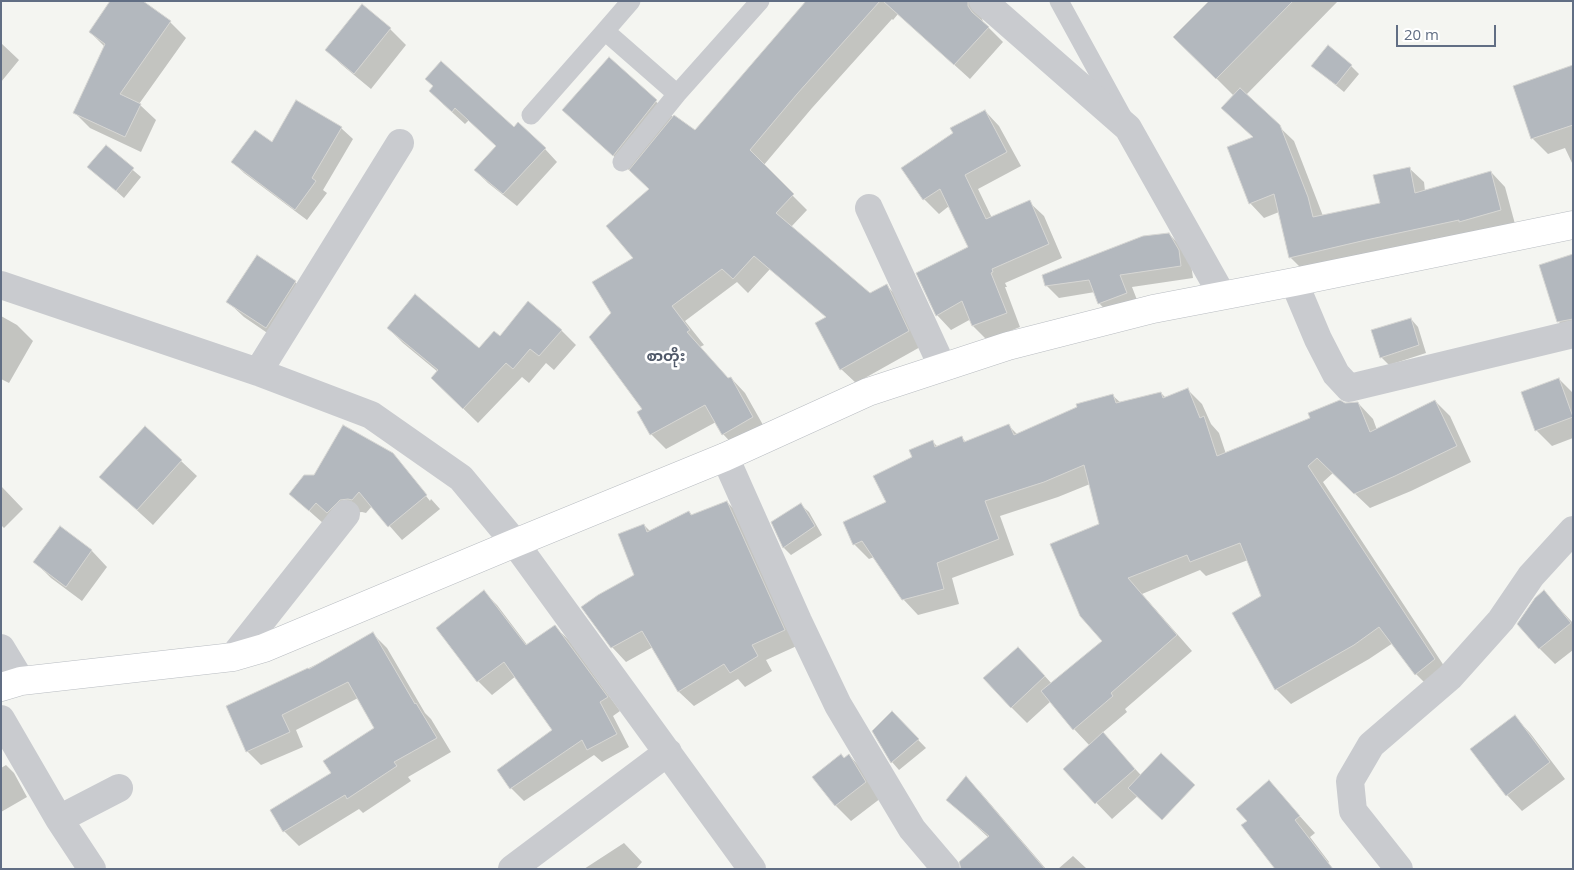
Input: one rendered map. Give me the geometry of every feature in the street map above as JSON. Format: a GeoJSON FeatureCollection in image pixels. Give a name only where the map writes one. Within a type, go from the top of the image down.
{"type":"FeatureCollection","features":[{"type":"Feature","properties":{"kind":"street"},"geometry":{"type":"LineString","coordinates":[[983,1],[1128,128],[1222,295]]}},
{"type":"Feature","properties":{"kind":"street"},"geometry":{"type":"LineString","coordinates":[[258,372],[400,143]]}},
{"type":"Feature","properties":{"kind":"street"},"geometry":{"type":"LineString","coordinates":[[868,208],[942,366]]}},
{"type":"Feature","properties":{"kind":"street"},"geometry":{"type":"LineString","coordinates":[[1,648],[11,684],[233,657],[264,648],[725,457],[868,392],[942,366],[1008,346],[1153,309],[1573,225]]}},
{"type":"Feature","properties":{"kind":"street"},"geometry":{"type":"LineString","coordinates":[[1294,282],[1322,348],[1336,374],[1349,388],[1573,334]]}},
{"type":"Feature","properties":{"kind":"street"},"geometry":{"type":"LineString","coordinates":[[1,285],[258,372],[371,415],[461,478],[515,543],[752,869]]}},
{"type":"Feature","properties":{"kind":"street"},"geometry":{"type":"LineString","coordinates":[[725,457],[798,622],[838,705],[912,829],[946,869]]}},
{"type":"Feature","properties":{"kind":"street"},"geometry":{"type":"LineString","coordinates":[[233,657],[346,514]]}},
{"type":"Feature","properties":{"kind":"street"},"geometry":{"type":"LineString","coordinates":[[1399,869],[1353,811],[1350,781],[1371,745],[1450,677],[1501,620],[1531,576],[1573,530]]}},
{"type":"Feature","properties":{"kind":"street"},"geometry":{"type":"LineString","coordinates":[[1,719],[59,819],[92,869]]}},
{"type":"Feature","properties":{"kind":"street"},"geometry":{"type":"LineString","coordinates":[[512,869],[668,752]]}},
{"type":"Feature","properties":{"kind":"street"},"geometry":{"type":"LineString","coordinates":[[59,819],[119,788]]}},
{"type":"Feature","properties":{"kind":"lane"},"geometry":{"type":"LineString","coordinates":[[531,115],[631,1]]}},
{"type":"Feature","properties":{"kind":"lane"},"geometry":{"type":"LineString","coordinates":[[622,162],[677,94],[760,1]]}},
{"type":"Feature","properties":{"kind":"lane"},"geometry":{"type":"LineString","coordinates":[[1059,1],[1128,128]]}},
{"type":"Feature","properties":{"kind":"lane"},"geometry":{"type":"LineString","coordinates":[[605,31],[677,94]]}},
{"type":"Feature","properties":{"kind":"building"},"geometry":{"type":"Polygon","coordinates":[[[110,1],[143,1],[171,21],[120,94],[141,104],[125,137],[73,113],[105,44],[89,32],[110,1]]]}},
{"type":"Feature","properties":{"kind":"building"},"geometry":{"type":"Polygon","coordinates":[[[806,1],[880,1],[750,150],[794,194],[776,213],[870,293],[887,284],[909,331],[840,370],[815,323],[826,317],[754,256],[733,279],[722,269],[672,306],[690,330],[687,332],[728,378],[731,377],[753,417],[722,435],[705,405],[650,435],[637,412],[642,409],[589,337],[611,313],[592,282],[633,258],[606,226],[649,189],[629,170],[674,115],[695,130],[806,1]]]}},
{"type":"Feature","properties":{"kind":"building"},"geometry":{"type":"Polygon","coordinates":[[[883,1],[968,1],[968,6],[972,12],[989,27],[954,65],[883,1]]]}},
{"type":"Feature","properties":{"kind":"building"},"geometry":{"type":"Polygon","coordinates":[[[1209,1],[1293,1],[1216,79],[1173,37],[1209,1]]]}},
{"type":"Feature","properties":{"kind":"building"},"geometry":{"type":"Polygon","coordinates":[[[362,4],[391,28],[354,74],[325,50],[362,4]]]}},
{"type":"Feature","properties":{"kind":"building"},"geometry":{"type":"Polygon","coordinates":[[[1328,45],[1352,65],[1336,85],[1311,66],[1328,45]]]}},
{"type":"Feature","properties":{"kind":"building"},"geometry":{"type":"Polygon","coordinates":[[[609,57],[657,100],[613,156],[562,110],[609,57]]]}},
{"type":"Feature","properties":{"kind":"building"},"geometry":{"type":"Polygon","coordinates":[[[441,61],[514,127],[518,122],[546,148],[503,194],[474,170],[496,146],[455,108],[452,112],[429,91],[433,86],[425,79],[441,61]]]}},
{"type":"Feature","properties":{"kind":"building"},"geometry":{"type":"Polygon","coordinates":[[[1573,65],[1573,125],[1531,139],[1513,86],[1573,65]]]}},
{"type":"Feature","properties":{"kind":"building"},"geometry":{"type":"Polygon","coordinates":[[[1240,88],[1280,125],[1308,197],[1313,217],[1380,203],[1373,175],[1410,167],[1415,193],[1491,171],[1501,210],[1459,222],[1459,220],[1289,258],[1274,194],[1249,204],[1227,147],[1253,137],[1221,108],[1240,88]]]}},
{"type":"Feature","properties":{"kind":"building"},"geometry":{"type":"Polygon","coordinates":[[[296,100],[342,127],[312,178],[316,181],[295,210],[231,162],[255,130],[272,142],[296,100]]]}},
{"type":"Feature","properties":{"kind":"building"},"geometry":{"type":"Polygon","coordinates":[[[985,110],[1007,152],[965,175],[986,219],[1030,200],[1049,244],[992,269],[993,272],[991,273],[1007,313],[972,326],[962,301],[936,316],[916,273],[968,247],[940,189],[923,200],[901,168],[953,133],[950,128],[985,110]]]}},
{"type":"Feature","properties":{"kind":"building"},"geometry":{"type":"Polygon","coordinates":[[[106,145],[134,168],[116,191],[87,167],[106,145]]]}},
{"type":"Feature","properties":{"kind":"building"},"geometry":{"type":"Polygon","coordinates":[[[1169,233],[1179,250],[1181,266],[1120,275],[1127,293],[1098,304],[1089,280],[1045,286],[1042,275],[1143,236],[1169,233]]]}},
{"type":"Feature","properties":{"kind":"building"},"geometry":{"type":"Polygon","coordinates":[[[1573,254],[1573,319],[1557,322],[1539,265],[1573,254]]]}},
{"type":"Feature","properties":{"kind":"building"},"geometry":{"type":"Polygon","coordinates":[[[257,255],[296,281],[266,328],[226,302],[257,255]]]}},
{"type":"Feature","properties":{"kind":"building"},"geometry":{"type":"Polygon","coordinates":[[[415,294],[479,348],[494,331],[500,336],[528,301],[562,330],[539,356],[530,349],[513,369],[506,363],[463,409],[431,378],[438,370],[387,328],[415,294]]]}},
{"type":"Feature","properties":{"kind":"building"},"geometry":{"type":"Polygon","coordinates":[[[1411,318],[1419,345],[1380,358],[1371,330],[1411,318]]]}},
{"type":"Feature","properties":{"kind":"building"},"geometry":{"type":"Polygon","coordinates":[[[1559,378],[1573,417],[1535,431],[1521,392],[1559,378]]]}},
{"type":"Feature","properties":{"kind":"building"},"geometry":{"type":"Polygon","coordinates":[[[1188,388],[1200,418],[1204,416],[1217,456],[1310,418],[1308,413],[1340,400],[1345,403],[1358,402],[1370,432],[1435,400],[1457,446],[1354,494],[1317,458],[1308,466],[1435,659],[1415,675],[1379,627],[1354,645],[1275,690],[1232,613],[1261,596],[1240,543],[1190,562],[1187,555],[1128,578],[1177,635],[1111,693],[1113,696],[1073,730],[1041,691],[1102,641],[1080,616],[1050,544],[1099,524],[1084,465],[1044,482],[985,501],[999,539],[937,563],[944,589],[902,600],[862,541],[853,545],[843,522],[886,502],[873,476],[912,457],[909,450],[933,440],[935,447],[962,436],[964,442],[1009,424],[1014,435],[1077,407],[1076,404],[1113,394],[1116,403],[1161,392],[1163,398],[1188,388]]]}},
{"type":"Feature","properties":{"kind":"building"},"geometry":{"type":"Polygon","coordinates":[[[343,425],[393,453],[427,495],[388,527],[359,492],[352,500],[340,500],[327,513],[316,503],[309,511],[289,494],[304,475],[314,475],[343,425]]]}},
{"type":"Feature","properties":{"kind":"building"},"geometry":{"type":"Polygon","coordinates":[[[145,426],[182,460],[137,510],[99,477],[145,426]]]}},
{"type":"Feature","properties":{"kind":"building"},"geometry":{"type":"Polygon","coordinates":[[[727,501],[785,630],[752,645],[758,656],[730,673],[724,664],[678,692],[642,631],[611,648],[581,607],[634,575],[618,534],[644,524],[647,532],[689,511],[691,515],[727,501]]]}},
{"type":"Feature","properties":{"kind":"building"},"geometry":{"type":"Polygon","coordinates":[[[801,503],[815,526],[783,548],[771,522],[801,503]]]}},
{"type":"Feature","properties":{"kind":"building"},"geometry":{"type":"Polygon","coordinates":[[[60,526],[92,550],[66,587],[33,562],[60,526]]]}},
{"type":"Feature","properties":{"kind":"building"},"geometry":{"type":"Polygon","coordinates":[[[484,590],[526,645],[555,625],[608,697],[600,702],[617,734],[587,750],[582,740],[510,789],[497,770],[552,730],[504,662],[477,682],[436,628],[484,590]]]}},
{"type":"Feature","properties":{"kind":"building"},"geometry":{"type":"Polygon","coordinates":[[[1544,590],[1571,623],[1539,649],[1517,624],[1535,598],[1544,590]]]}},
{"type":"Feature","properties":{"kind":"building"},"geometry":{"type":"Polygon","coordinates":[[[373,632],[437,738],[394,762],[397,766],[347,799],[345,795],[283,832],[270,810],[331,773],[323,761],[374,728],[348,682],[282,715],[290,732],[246,752],[226,706],[309,669],[373,632]]]}},
{"type":"Feature","properties":{"kind":"building"},"geometry":{"type":"Polygon","coordinates":[[[1018,647],[1045,676],[1011,708],[983,678],[1018,647]]]}},
{"type":"Feature","properties":{"kind":"building"},"geometry":{"type":"Polygon","coordinates":[[[892,711],[919,739],[891,763],[872,731],[892,711]]]}},
{"type":"Feature","properties":{"kind":"building"},"geometry":{"type":"Polygon","coordinates":[[[1515,715],[1550,762],[1506,796],[1470,749],[1515,715]]]}},
{"type":"Feature","properties":{"kind":"building"},"geometry":{"type":"Polygon","coordinates":[[[1103,732],[1135,769],[1095,804],[1063,769],[1103,732]]]}},
{"type":"Feature","properties":{"kind":"building"},"geometry":{"type":"Polygon","coordinates":[[[1161,753],[1195,785],[1162,820],[1128,788],[1161,753]]]}},
{"type":"Feature","properties":{"kind":"building"},"geometry":{"type":"Polygon","coordinates":[[[841,754],[844,758],[849,754],[866,782],[835,806],[812,777],[841,754]]]}},
{"type":"Feature","properties":{"kind":"building"},"geometry":{"type":"Polygon","coordinates":[[[966,776],[1045,869],[961,869],[959,862],[989,836],[946,800],[966,776]]]}},
{"type":"Feature","properties":{"kind":"building"},"geometry":{"type":"Polygon","coordinates":[[[1269,780],[1300,816],[1295,820],[1333,869],[1275,869],[1241,825],[1247,821],[1236,809],[1269,780]]]}},
{"type":"Feature","properties":{"kind":"district","name":"စာတိုး"},"geometry":{"type":"Point","coordinates":[666,357]}}]}
